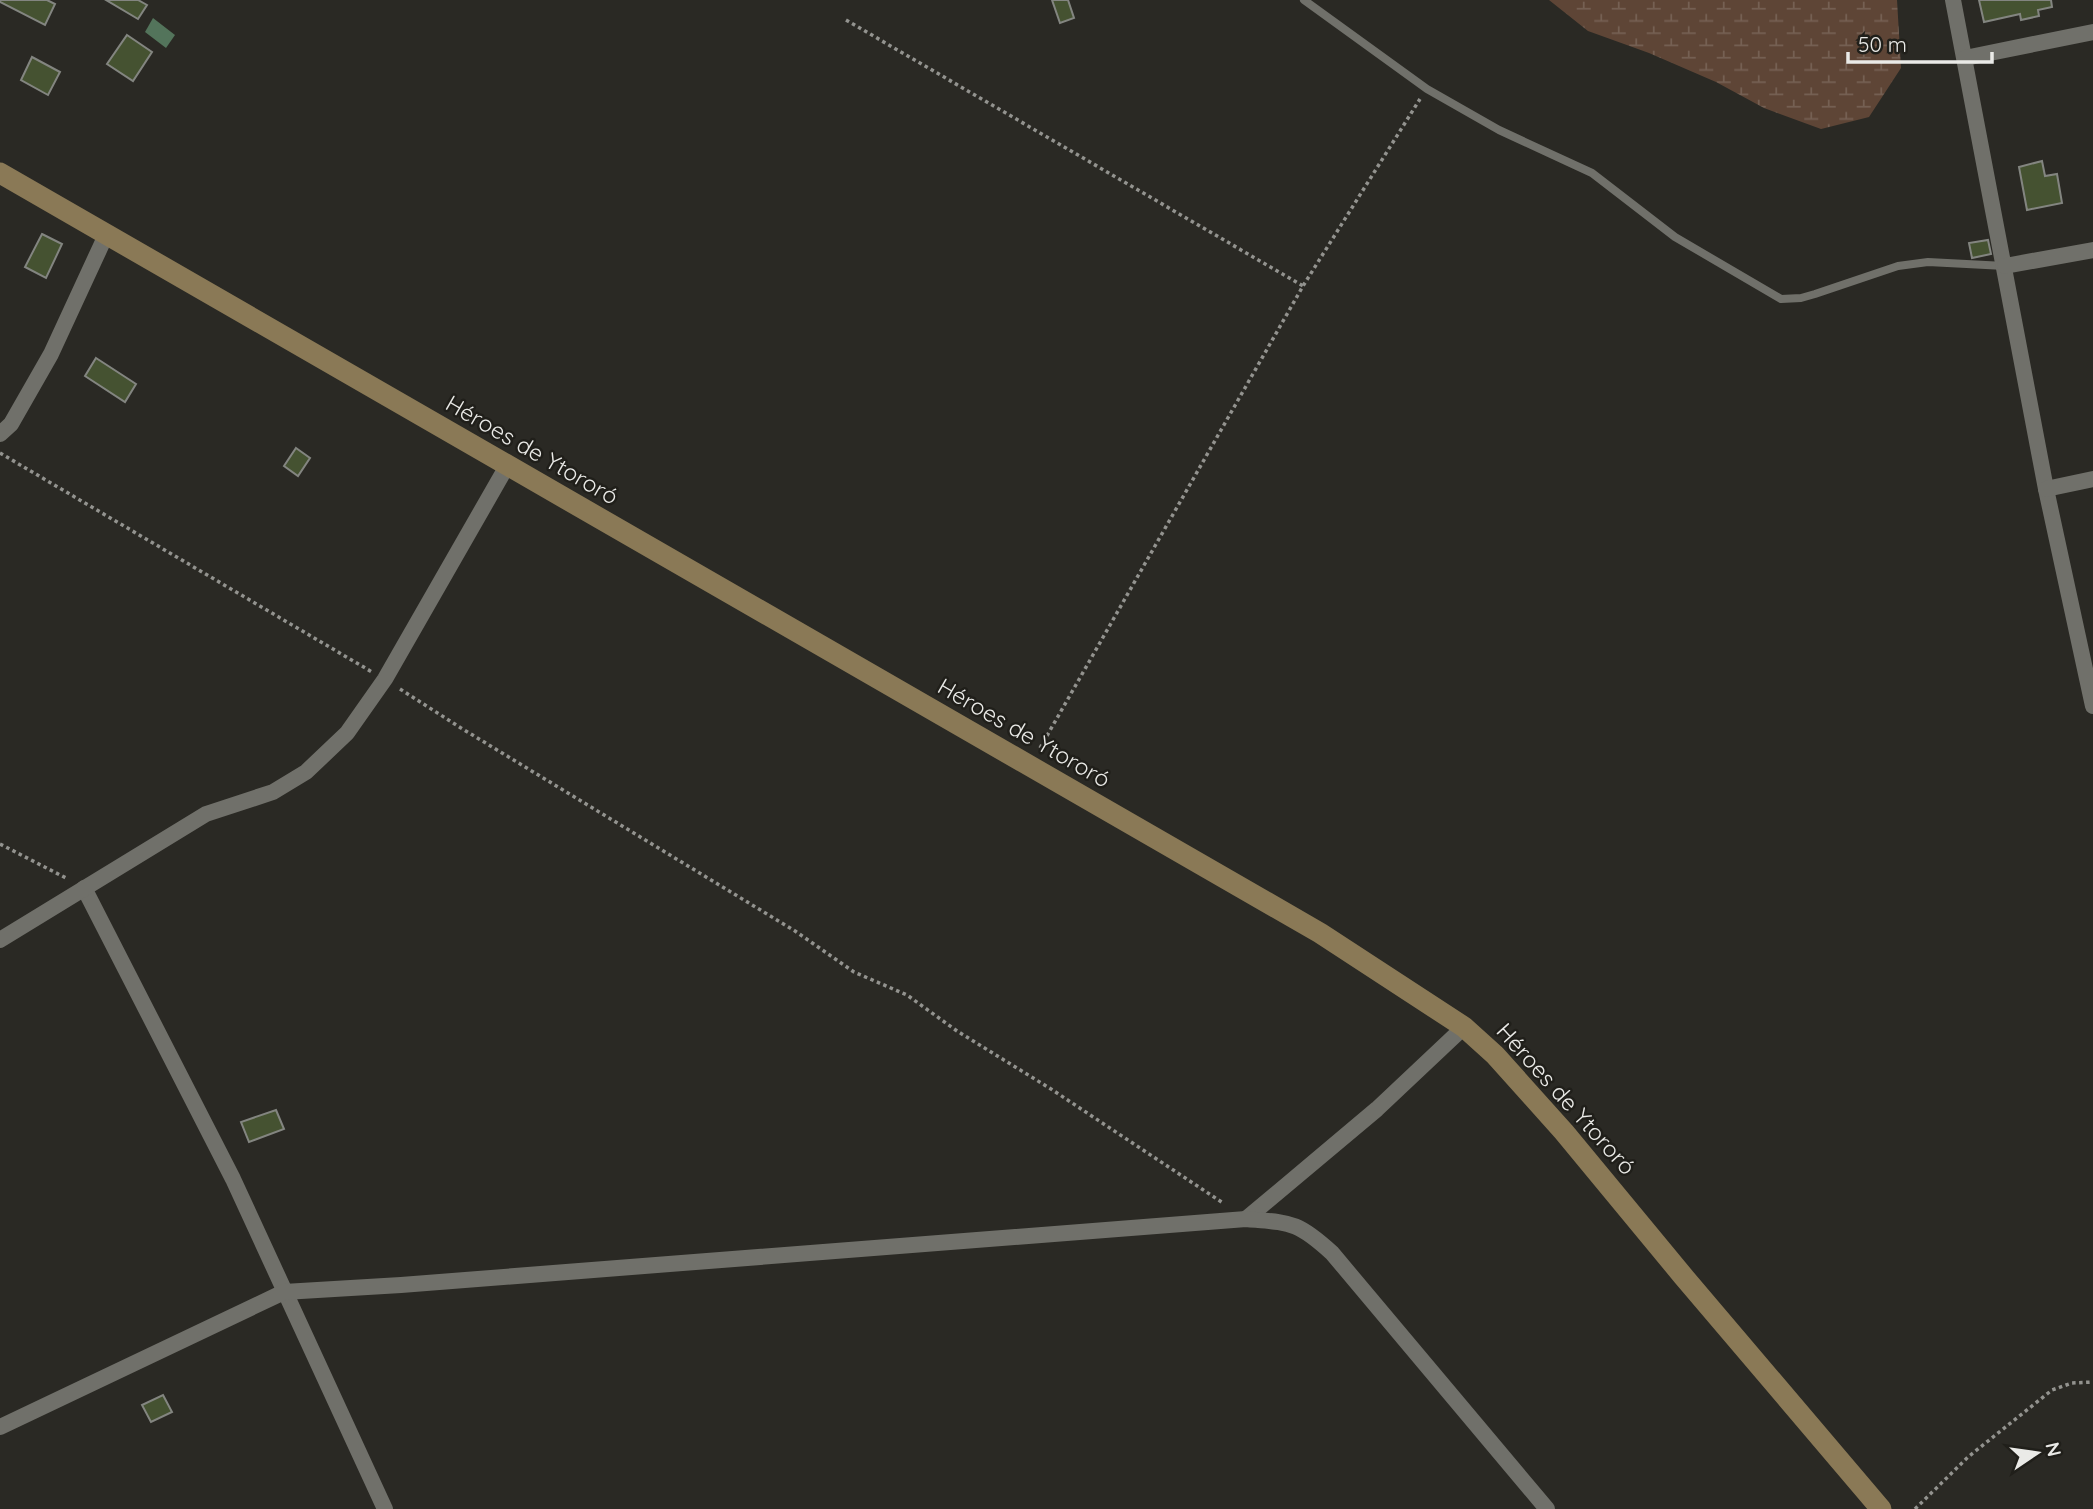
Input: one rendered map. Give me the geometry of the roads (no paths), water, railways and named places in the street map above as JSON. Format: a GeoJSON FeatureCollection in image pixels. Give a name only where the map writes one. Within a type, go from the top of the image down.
{"type":"FeatureCollection","features":[{"type":"Feature","properties":{"kind":"main road","name":"Héroes de Ytororó"},"geometry":{"type":"LineString","coordinates":[[0,173],[1320,933],[1464,1027],[1495,1055],[1564,1132],[1881,1509]]}},
{"type":"Feature","properties":{"kind":"street"},"geometry":{"type":"LineString","coordinates":[[1953,0],[2046,489],[2092,698]]}},
{"type":"Feature","properties":{"kind":"street"},"geometry":{"type":"LineString","coordinates":[[1965,58],[2093,32]]}},
{"type":"Feature","properties":{"kind":"street"},"geometry":{"type":"LineString","coordinates":[[0,434],[11,424],[51,354],[106,235]]}},
{"type":"Feature","properties":{"kind":"street"},"geometry":{"type":"LineString","coordinates":[[2005,266],[2093,250]]}},
{"type":"Feature","properties":{"kind":"street"},"geometry":{"type":"LineString","coordinates":[[0,940],[206,814],[274,792],[306,772],[347,733],[385,679],[507,466]]}},
{"type":"Feature","properties":{"kind":"street"},"geometry":{"type":"LineString","coordinates":[[2046,489],[2093,479]]}},
{"type":"Feature","properties":{"kind":"street"},"geometry":{"type":"LineString","coordinates":[[84,888],[233,1179],[386,1509]]}},
{"type":"Feature","properties":{"kind":"street"},"geometry":{"type":"LineString","coordinates":[[1246,1219],[1377,1109],[1464,1027]]}},
{"type":"Feature","properties":{"kind":"street"},"geometry":{"type":"LineString","coordinates":[[0,1427],[284,1292],[1246,1219],[1289,1223],[1308,1232],[1332,1253],[1547,1509]]}},
{"type":"Feature","properties":{"kind":"lane"},"geometry":{"type":"LineString","coordinates":[[1304,0],[1427,89],[1499,130],[1592,173],[1675,237],[1781,299],[1801,298],[1898,266],[1928,262],[2005,266]]}}]}
